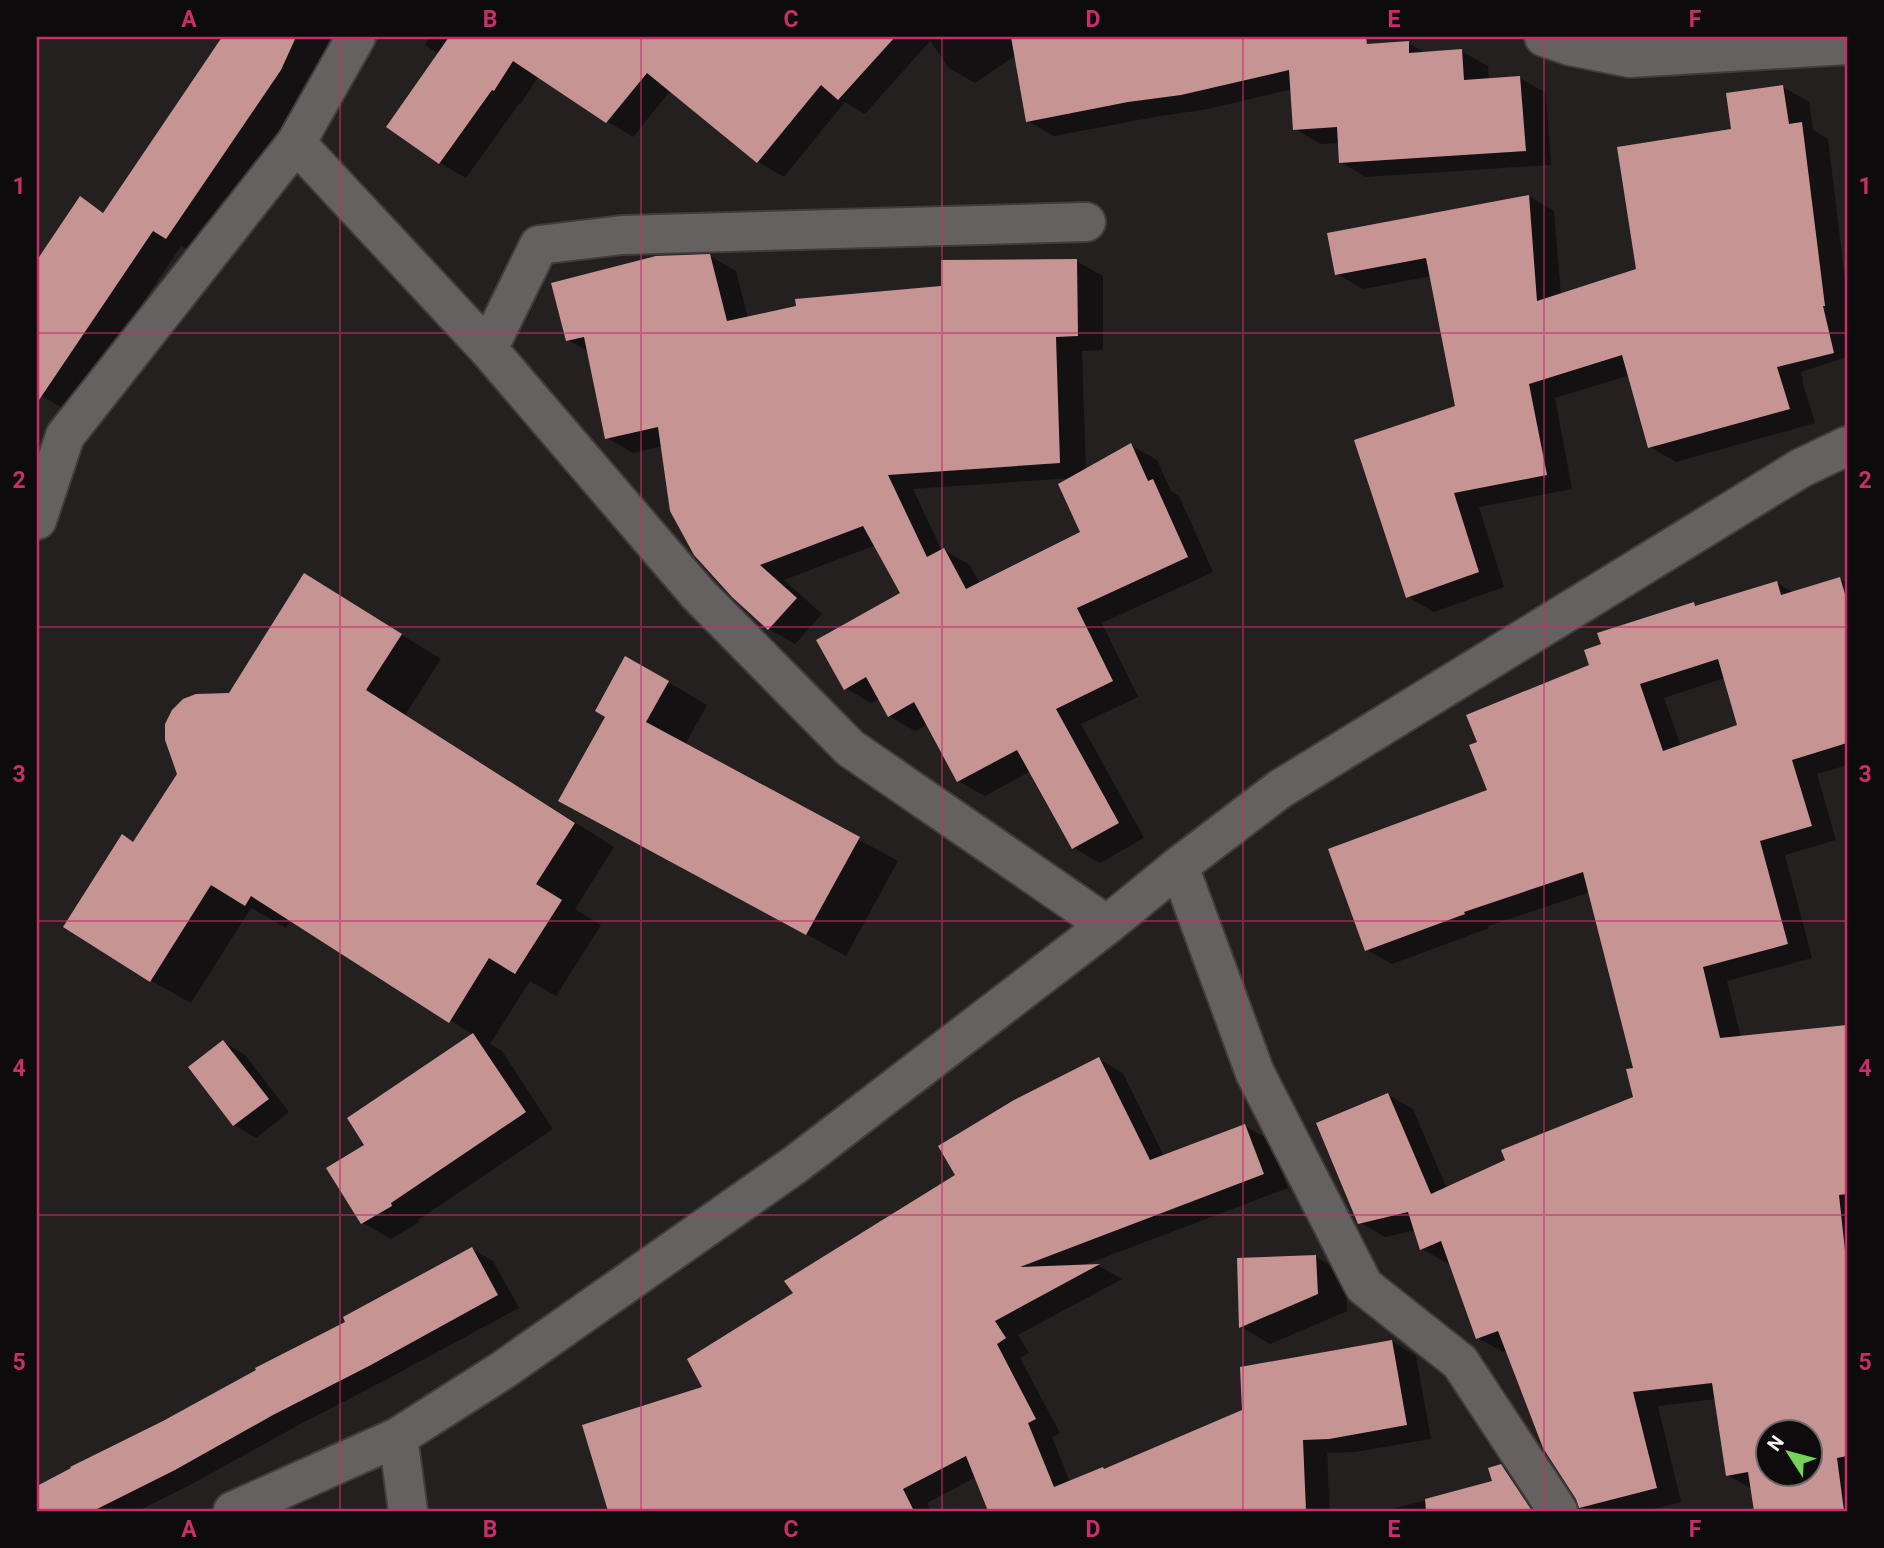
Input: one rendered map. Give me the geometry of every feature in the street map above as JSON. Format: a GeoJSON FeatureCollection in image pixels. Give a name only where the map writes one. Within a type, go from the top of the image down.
{"type":"FeatureCollection","features":[{"type":"Feature","properties":{"kind":"street"},"geometry":{"type":"LineString","coordinates":[[37,520],[65,436],[296,144],[356,37]]}},
{"type":"Feature","properties":{"kind":"street"},"geometry":{"type":"LineString","coordinates":[[1544,37],[1570,46],[1630,58],[1847,45]]}},
{"type":"Feature","properties":{"kind":"street"},"geometry":{"type":"LineString","coordinates":[[296,144],[488,349],[698,594],[850,748],[1107,925]]}},
{"type":"Feature","properties":{"kind":"street"},"geometry":{"type":"LineString","coordinates":[[488,349],[539,245],[622,235],[1086,222]]}},
{"type":"Feature","properties":{"kind":"street"},"geometry":{"type":"LineString","coordinates":[[233,1511],[398,1437],[503,1370],[796,1164],[1280,789],[1801,468],[1847,446]]}},
{"type":"Feature","properties":{"kind":"street"},"geometry":{"type":"LineString","coordinates":[[1179,866],[1255,1073],[1364,1286],[1460,1362],[1558,1511]]}},
{"type":"Feature","properties":{"kind":"street"},"geometry":{"type":"LineString","coordinates":[[398,1437],[408,1511]]}},
{"type":"Feature","properties":{"kind":"building"},"geometry":{"type":"Polygon","coordinates":[[[222,37],[296,37],[281,70],[166,239],[153,231],[37,403],[37,260],[80,196],[103,213],[222,37]]]}},
{"type":"Feature","properties":{"kind":"building"},"geometry":{"type":"Polygon","coordinates":[[[449,37],[895,37],[838,100],[821,85],[757,163],[647,73],[606,123],[513,61],[439,164],[386,127],[449,37]]]}},
{"type":"Feature","properties":{"kind":"building"},"geometry":{"type":"Polygon","coordinates":[[[1011,37],[1366,37],[1367,44],[1409,41],[1409,53],[1462,49],[1464,80],[1520,76],[1526,151],[1339,163],[1337,127],[1293,130],[1289,70],[1181,95],[1128,102],[1026,122],[1011,37]]]}},
{"type":"Feature","properties":{"kind":"building"},"geometry":{"type":"Polygon","coordinates":[[[1783,85],[1789,124],[1802,122],[1823,306],[1834,353],[1777,367],[1790,409],[1648,448],[1622,355],[1529,384],[1547,475],[1454,493],[1479,572],[1406,598],[1354,440],[1455,406],[1426,258],[1335,275],[1327,233],[1529,195],[1537,301],[1636,269],[1617,147],[1731,129],[1726,93],[1783,85]]]}},
{"type":"Feature","properties":{"kind":"building"},"geometry":{"type":"Polygon","coordinates":[[[710,254],[727,321],[796,306],[795,299],[941,286],[941,260],[1077,259],[1078,336],[1056,337],[1060,463],[888,475],[927,557],[944,548],[966,589],[1080,532],[1058,484],[1131,443],[1148,481],[1153,479],[1188,557],[1077,608],[1113,681],[1056,709],[1119,823],[1072,849],[1017,750],[957,782],[914,702],[888,717],[866,677],[844,690],[816,640],[900,593],[863,526],[760,565],[797,598],[768,630],[732,597],[694,555],[670,511],[658,427],[605,439],[584,337],[566,341],[551,283],[656,256],[710,254]]]}},
{"type":"Feature","properties":{"kind":"building"},"geometry":{"type":"Polygon","coordinates":[[[304,573],[402,634],[366,690],[575,823],[536,884],[562,900],[515,974],[489,958],[449,1023],[251,896],[245,906],[211,885],[150,982],[63,927],[122,834],[133,842],[177,774],[165,740],[165,724],[172,710],[183,699],[196,694],[229,693],[304,573]]]}},
{"type":"Feature","properties":{"kind":"building"},"geometry":{"type":"Polygon","coordinates":[[[1840,577],[1847,601],[1847,743],[1792,760],[1812,826],[1760,841],[1788,944],[1703,967],[1720,1038],[1847,1025],[1847,1194],[1839,1195],[1847,1269],[1847,1456],[1837,1458],[1844,1511],[1754,1511],[1748,1472],[1726,1476],[1712,1383],[1633,1392],[1657,1488],[1579,1508],[1543,1448],[1498,1331],[1476,1339],[1441,1241],[1420,1250],[1408,1212],[1358,1224],[1316,1123],[1388,1093],[1431,1194],[1505,1160],[1501,1150],[1633,1097],[1626,1069],[1633,1068],[1583,872],[1464,912],[1465,914],[1365,951],[1328,849],[1487,790],[1469,745],[1477,742],[1466,715],[1589,665],[1584,650],[1601,644],[1597,633],[1694,602],[1695,606],[1777,581],[1781,595],[1840,577]],[[1718,659],[1640,684],[1663,751],[1737,725],[1718,659]]]}},
{"type":"Feature","properties":{"kind":"building"},"geometry":{"type":"Polygon","coordinates":[[[625,656],[669,681],[646,722],[860,837],[806,935],[558,801],[605,717],[595,711],[625,656]]]}},
{"type":"Feature","properties":{"kind":"building"},"geometry":{"type":"Polygon","coordinates":[[[473,1033],[526,1112],[391,1203],[392,1206],[361,1224],[326,1168],[364,1145],[347,1118],[473,1033]]]}},
{"type":"Feature","properties":{"kind":"building"},"geometry":{"type":"Polygon","coordinates":[[[223,1040],[269,1099],[233,1126],[188,1067],[223,1040]]]}},
{"type":"Feature","properties":{"kind":"building"},"geometry":{"type":"Polygon","coordinates":[[[1099,1057],[1150,1160],[1245,1124],[1264,1174],[1020,1267],[1100,1264],[995,1321],[1006,1338],[997,1344],[1036,1419],[1028,1423],[1054,1487],[1103,1467],[1104,1469],[1242,1410],[1240,1367],[1392,1340],[1407,1425],[1329,1439],[1303,1440],[1306,1511],[988,1511],[966,1456],[903,1489],[914,1511],[608,1511],[582,1425],[702,1387],[687,1359],[793,1293],[784,1281],[955,1175],[938,1146],[1014,1100],[1099,1057]]]}},
{"type":"Feature","properties":{"kind":"building"},"geometry":{"type":"Polygon","coordinates":[[[472,1247],[498,1295],[175,1470],[93,1511],[37,1511],[37,1486],[345,1322],[343,1317],[472,1247]]]}},
{"type":"Feature","properties":{"kind":"building"},"geometry":{"type":"Polygon","coordinates":[[[1316,1255],[1318,1294],[1239,1328],[1237,1258],[1316,1255]]]}},
{"type":"Feature","properties":{"kind":"building"},"geometry":{"type":"Polygon","coordinates":[[[1501,1464],[1532,1511],[1426,1511],[1425,1499],[1492,1481],[1488,1468],[1501,1464]]]}}]}
